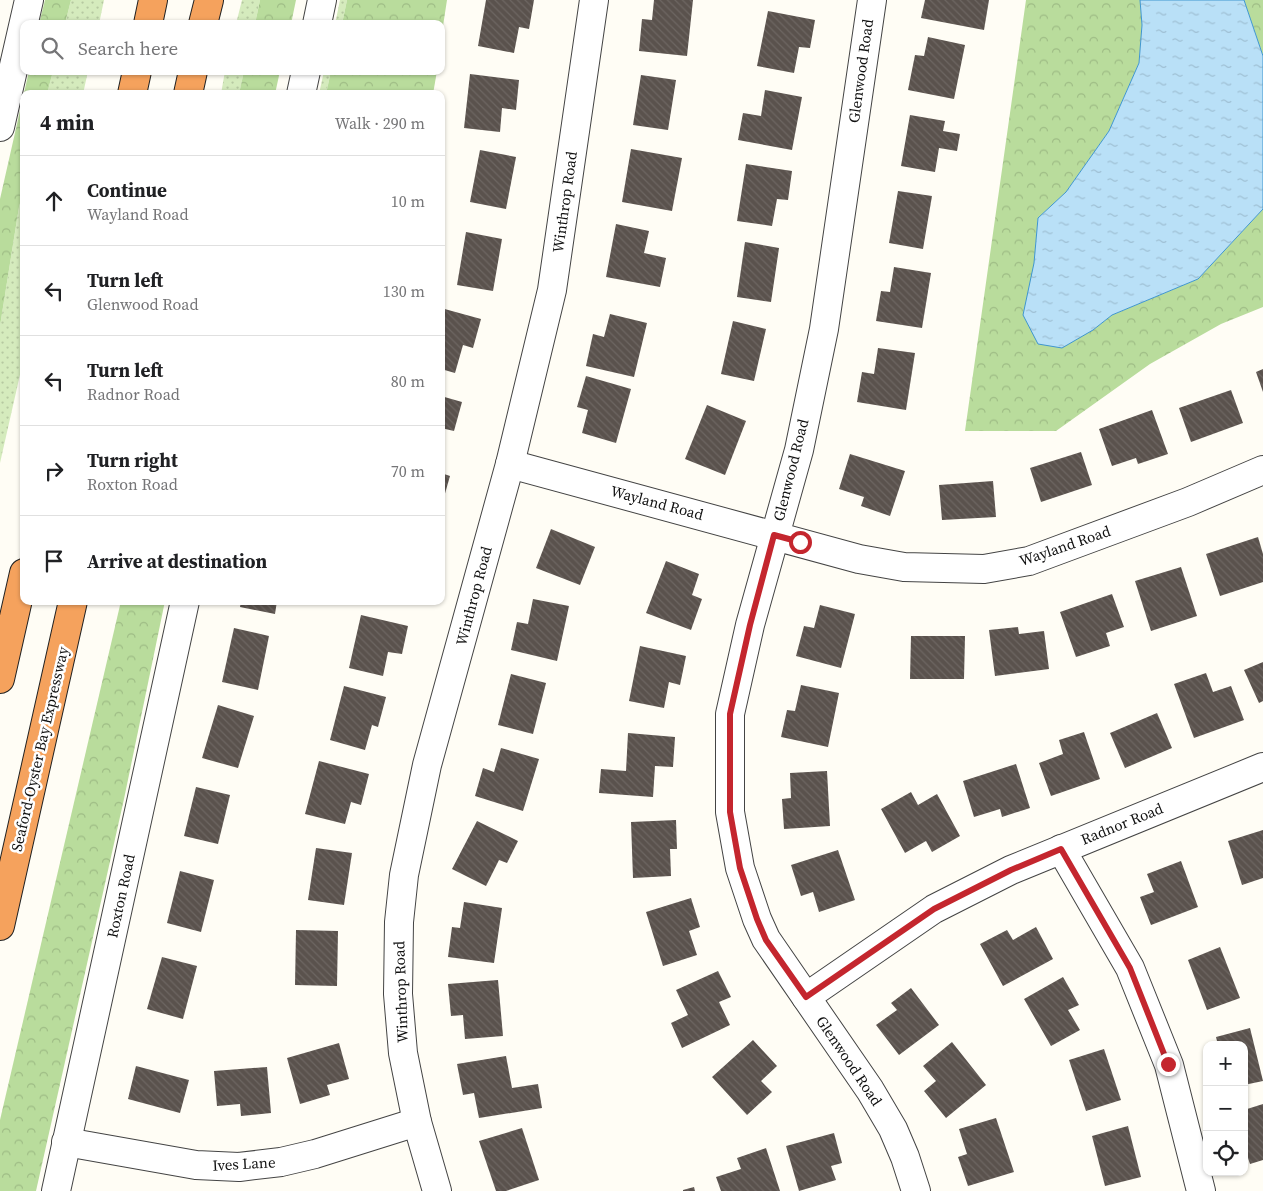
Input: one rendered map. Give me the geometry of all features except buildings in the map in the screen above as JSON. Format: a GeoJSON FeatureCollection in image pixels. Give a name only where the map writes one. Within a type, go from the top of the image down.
{"type":"FeatureCollection","features":[{"type":"Feature","properties":{"kind":"highway"},"geometry":{"type":"LineString","coordinates":[[149,20],[153,0]]}},
{"type":"Feature","properties":{"kind":"highway"},"geometry":{"type":"LineString","coordinates":[[204,20],[209,0]]}},
{"type":"Feature","properties":{"kind":"highway"},"geometry":{"type":"LineString","coordinates":[[133,90],[136,75]]}},
{"type":"Feature","properties":{"kind":"highway"},"geometry":{"type":"LineString","coordinates":[[189,90],[192,75]]}},
{"type":"Feature","properties":{"kind":"highway"},"geometry":{"type":"LineString","coordinates":[[0,679],[20,591]]}},
{"type":"Feature","properties":{"kind":"highway","name":"Seaford-Oyster Bay Expressway"},"geometry":{"type":"LineString","coordinates":[[0,926],[72,605]]}},
{"type":"Feature","properties":{"kind":"street"},"geometry":{"type":"LineString","coordinates":[[24,20],[29,0]]}},
{"type":"Feature","properties":{"kind":"street"},"geometry":{"type":"LineString","coordinates":[[318,20],[322,0]]}},
{"type":"Feature","properties":{"kind":"street","name":"Winthrop Road"},"geometry":{"type":"LineString","coordinates":[[438,1191],[417,1122],[404,1053],[398,994],[399,922],[404,875],[427,766],[510,464],[552,290],[594,0]]}},
{"type":"Feature","properties":{"kind":"street","name":"Glenwood Road"},"geometry":{"type":"LineString","coordinates":[[872,0],[824,329],[798,450],[750,625],[730,714],[730,812],[740,868],[766,940],[870,1090],[893,1130],[905,1157],[916,1191]]}},
{"type":"Feature","properties":{"kind":"street"},"geometry":{"type":"LineString","coordinates":[[0,127],[20,39]]}},
{"type":"Feature","properties":{"kind":"street"},"geometry":{"type":"LineString","coordinates":[[303,90],[305,75]]}},
{"type":"Feature","properties":{"kind":"street","name":"Wayland Road"},"geometry":{"type":"LineString","coordinates":[[510,464],[859,559],[904,567],[984,569],[1029,562],[1188,502],[1263,470]]}},
{"type":"Feature","properties":{"kind":"street","name":"Roxton Road"},"geometry":{"type":"LineString","coordinates":[[56,1191],[184,605]]}},
{"type":"Feature","properties":{"kind":"street","name":"Radnor Road"},"geometry":{"type":"LineString","coordinates":[[806,997],[934,909],[1011,870],[1263,767]]}},
{"type":"Feature","properties":{"kind":"street"},"geometry":{"type":"LineString","coordinates":[[1061,849],[1130,968],[1168,1064],[1201,1191]]}},
{"type":"Feature","properties":{"kind":"street","name":"Ives Lane"},"geometry":{"type":"LineString","coordinates":[[66,1142],[196,1165],[239,1167],[281,1162],[315,1154],[417,1122]]}},
{"type":"Feature","properties":{"kind":"green space"},"geometry":{"type":"Polygon","coordinates":[[[45,0],[71,0],[66,20],[40,20],[45,0]]]}},
{"type":"Feature","properties":{"kind":"green space"},"geometry":{"type":"Polygon","coordinates":[[[71,0],[104,0],[100,20],[66,20],[71,0]]]}},
{"type":"Feature","properties":{"kind":"green space"},"geometry":{"type":"Polygon","coordinates":[[[242,0],[260,0],[256,20],[237,20],[242,0]]]}},
{"type":"Feature","properties":{"kind":"green space"},"geometry":{"type":"Polygon","coordinates":[[[260,0],[296,0],[292,20],[256,20],[260,0]]]}},
{"type":"Feature","properties":{"kind":"green space"},"geometry":{"type":"Polygon","coordinates":[[[340,0],[347,0],[343,20],[336,20],[340,0]]]}},
{"type":"Feature","properties":{"kind":"green space"},"geometry":{"type":"Polygon","coordinates":[[[347,0],[447,0],[444,20],[343,20],[347,0]]]}},
{"type":"Feature","properties":{"kind":"green space"},"geometry":{"type":"Polygon","coordinates":[[[1026,0],[1140,0],[1142,25],[1139,63],[1109,131],[1066,192],[1038,218],[1034,263],[1093,330],[1112,315],[1198,279],[1263,209],[1263,307],[1221,324],[1150,364],[1056,431],[965,431],[1026,0]]]}},
{"type":"Feature","properties":{"kind":"green space"},"geometry":{"type":"Polygon","coordinates":[[[1244,0],[1263,0],[1263,56],[1244,0]]]}},
{"type":"Feature","properties":{"kind":"green space"},"geometry":{"type":"Polygon","coordinates":[[[28,75],[52,75],[48,90],[25,90],[28,75]]]}},
{"type":"Feature","properties":{"kind":"green space"},"geometry":{"type":"Polygon","coordinates":[[[52,75],[87,75],[84,90],[48,90],[52,75]]]}},
{"type":"Feature","properties":{"kind":"green space"},"geometry":{"type":"Polygon","coordinates":[[[224,75],[243,75],[240,90],[222,90],[224,75]]]}},
{"type":"Feature","properties":{"kind":"green space"},"geometry":{"type":"Polygon","coordinates":[[[243,75],[279,75],[276,90],[240,90],[243,75]]]}},
{"type":"Feature","properties":{"kind":"green space"},"geometry":{"type":"Polygon","coordinates":[[[323,75],[330,75],[327,90],[320,90],[323,75]]]}},
{"type":"Feature","properties":{"kind":"green space"},"geometry":{"type":"Polygon","coordinates":[[[330,75],[436,75],[434,90],[327,90],[330,75]]]}},
{"type":"Feature","properties":{"kind":"green space"},"geometry":{"type":"Polygon","coordinates":[[[20,111],[20,203],[0,326],[0,199],[20,111]]]}},
{"type":"Feature","properties":{"kind":"green space"},"geometry":{"type":"Polygon","coordinates":[[[20,203],[20,375],[0,463],[0,326],[20,203]]]}},
{"type":"Feature","properties":{"kind":"green space"},"geometry":{"type":"Polygon","coordinates":[[[120,605],[164,605],[124,799],[36,1191],[0,1191],[0,1120],[120,605]]]}},
{"type":"Feature","properties":{"kind":"water"},"geometry":{"type":"Polygon","coordinates":[[[1140,0],[1244,0],[1263,56],[1263,209],[1198,279],[1112,315],[1093,330],[1062,348],[1038,344],[1023,315],[1034,263],[1038,218],[1066,192],[1109,131],[1139,63],[1142,25],[1140,0]]]}},
{"type":"Feature","properties":{"kind":"route"},"geometry":{"type":"LineString","coordinates":[[800,542],[774,535],[750,625],[730,714],[730,812],[740,868],[757,919],[766,940],[806,997],[934,909],[1011,870],[1061,849],[1130,968],[1168,1064]]}}]}
